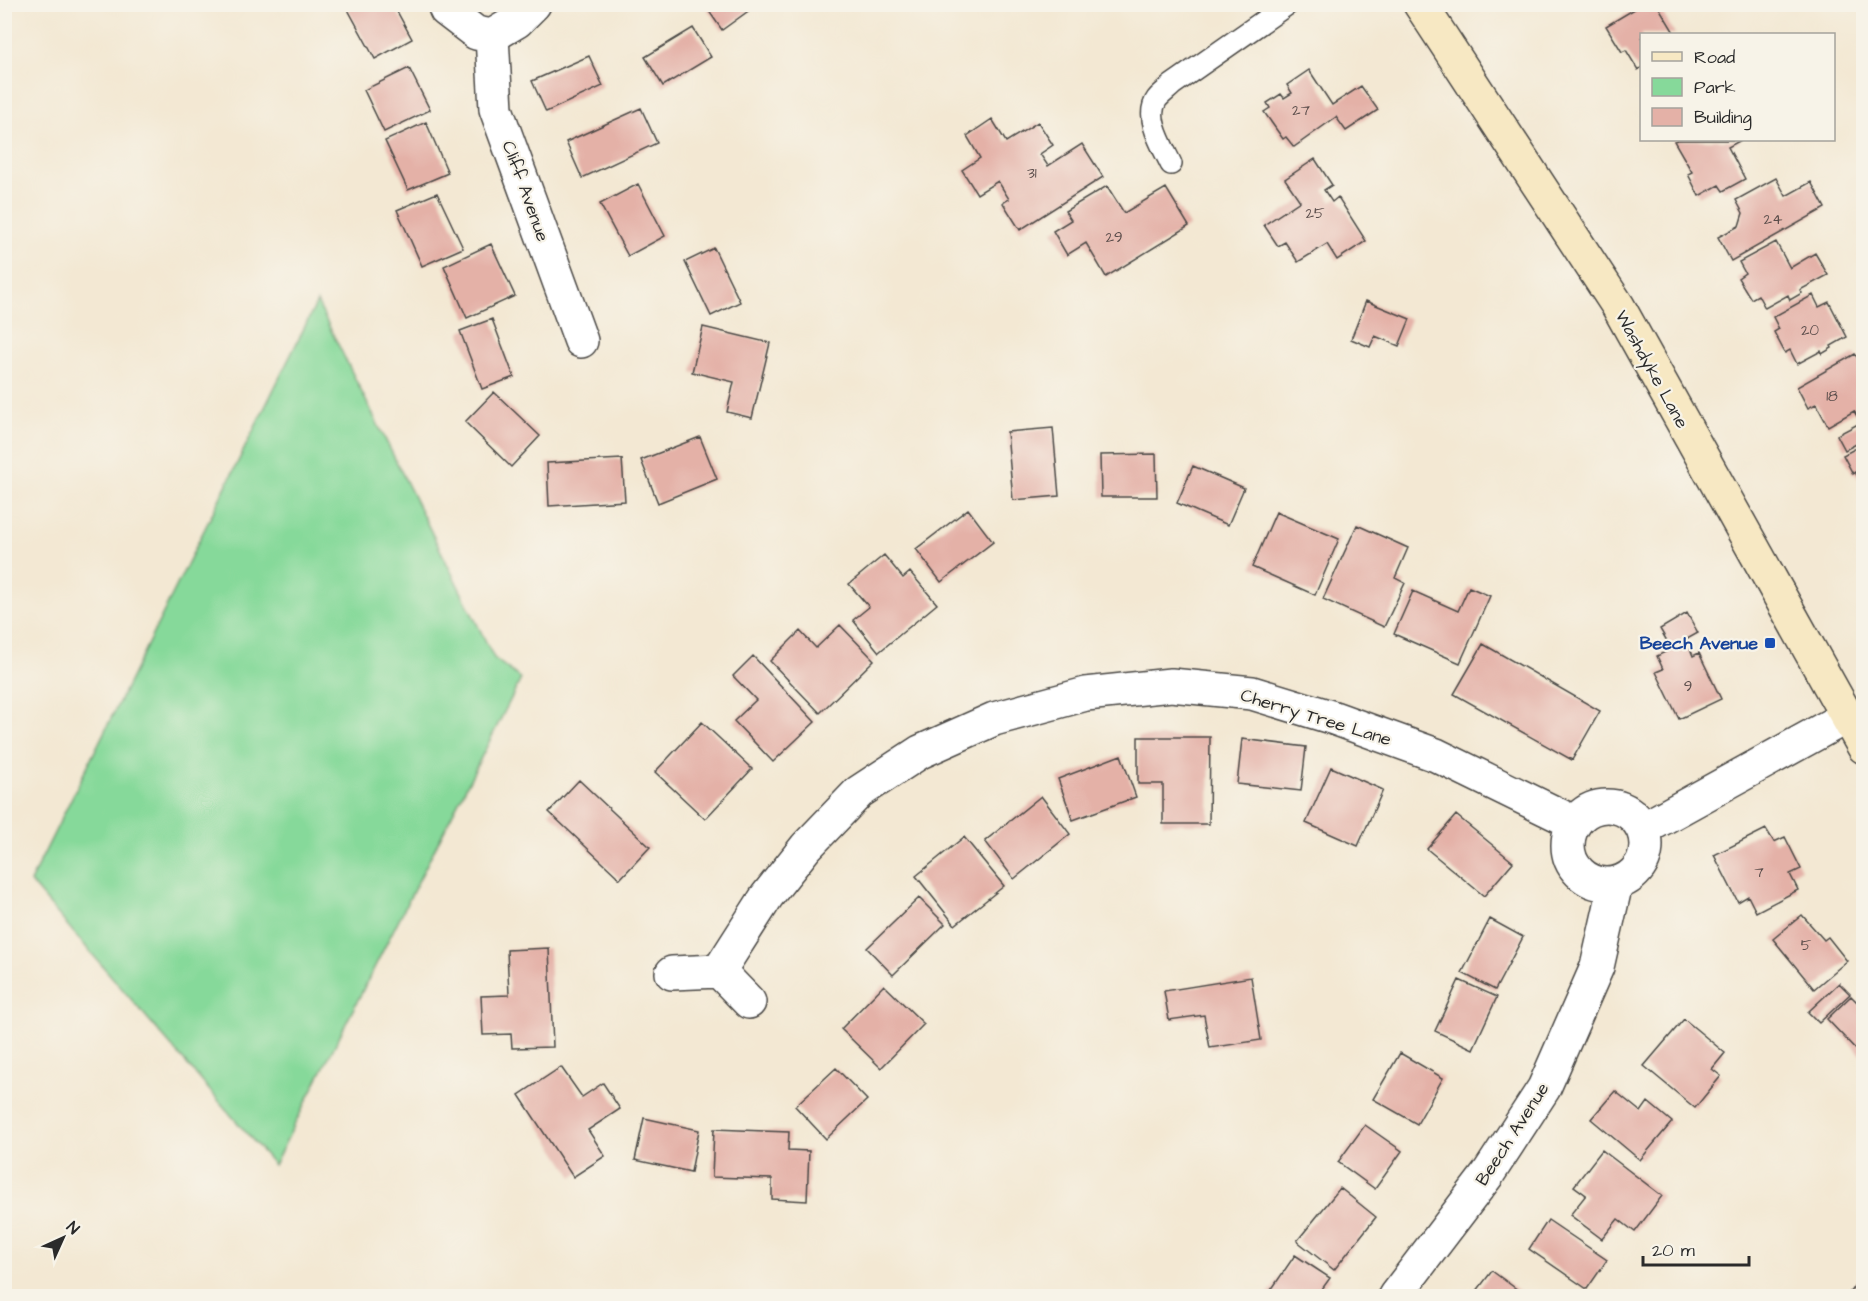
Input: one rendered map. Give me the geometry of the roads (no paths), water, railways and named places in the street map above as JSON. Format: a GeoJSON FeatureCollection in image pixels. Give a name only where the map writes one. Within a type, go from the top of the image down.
{"type":"FeatureCollection","features":[{"type":"Feature","properties":{"kind":"street"},"geometry":{"type":"LineString","coordinates":[[444,4],[446,10],[476,33],[492,36],[517,21],[534,4]]}},
{"type":"Feature","properties":{"kind":"street","name":"Washdyke Lane"},"geometry":{"type":"LineString","coordinates":[[1420,4],[1618,306],[1863,747]]}},
{"type":"Feature","properties":{"kind":"street","name":"Cliff Avenue"},"geometry":{"type":"LineString","coordinates":[[492,36],[496,109],[581,341]]}},
{"type":"Feature","properties":{"kind":"street","name":"Cherry Tree Lane"},"geometry":{"type":"LineString","coordinates":[[719,971],[767,896],[807,847],[859,792],[920,752],[994,719],[1086,694],[1171,685],[1252,693],[1334,718],[1436,755],[1575,823]]}},
{"type":"Feature","properties":{"kind":"street"},"geometry":{"type":"LineString","coordinates":[[1643,829],[1846,717]]}},
{"type":"Feature","properties":{"kind":"street"},"geometry":{"type":"LineString","coordinates":[[1605,806],[1617,807],[1636,819],[1643,829],[1646,840],[1646,852],[1636,872],[1627,879],[1603,884],[1590,880],[1579,872],[1571,861],[1568,848],[1569,835],[1575,823],[1593,808],[1605,806]]}},
{"type":"Feature","properties":{"kind":"street","name":"Beech Avenue"},"geometry":{"type":"LineString","coordinates":[[1395,1296],[1488,1174],[1544,1088],[1597,967],[1616,883]]}},
{"type":"Feature","properties":{"kind":"street"},"geometry":{"type":"LineString","coordinates":[[672,974],[719,971],[749,1002]]}},
{"type":"Feature","properties":{"kind":"lane"},"geometry":{"type":"LineString","coordinates":[[1171,164],[1161,144],[1153,117],[1156,101],[1172,85],[1288,4]]}},
{"type":"Feature","properties":{"kind":"place","name":"Beech Avenue"},"geometry":{"type":"Point","coordinates":[1770,643]}}]}
